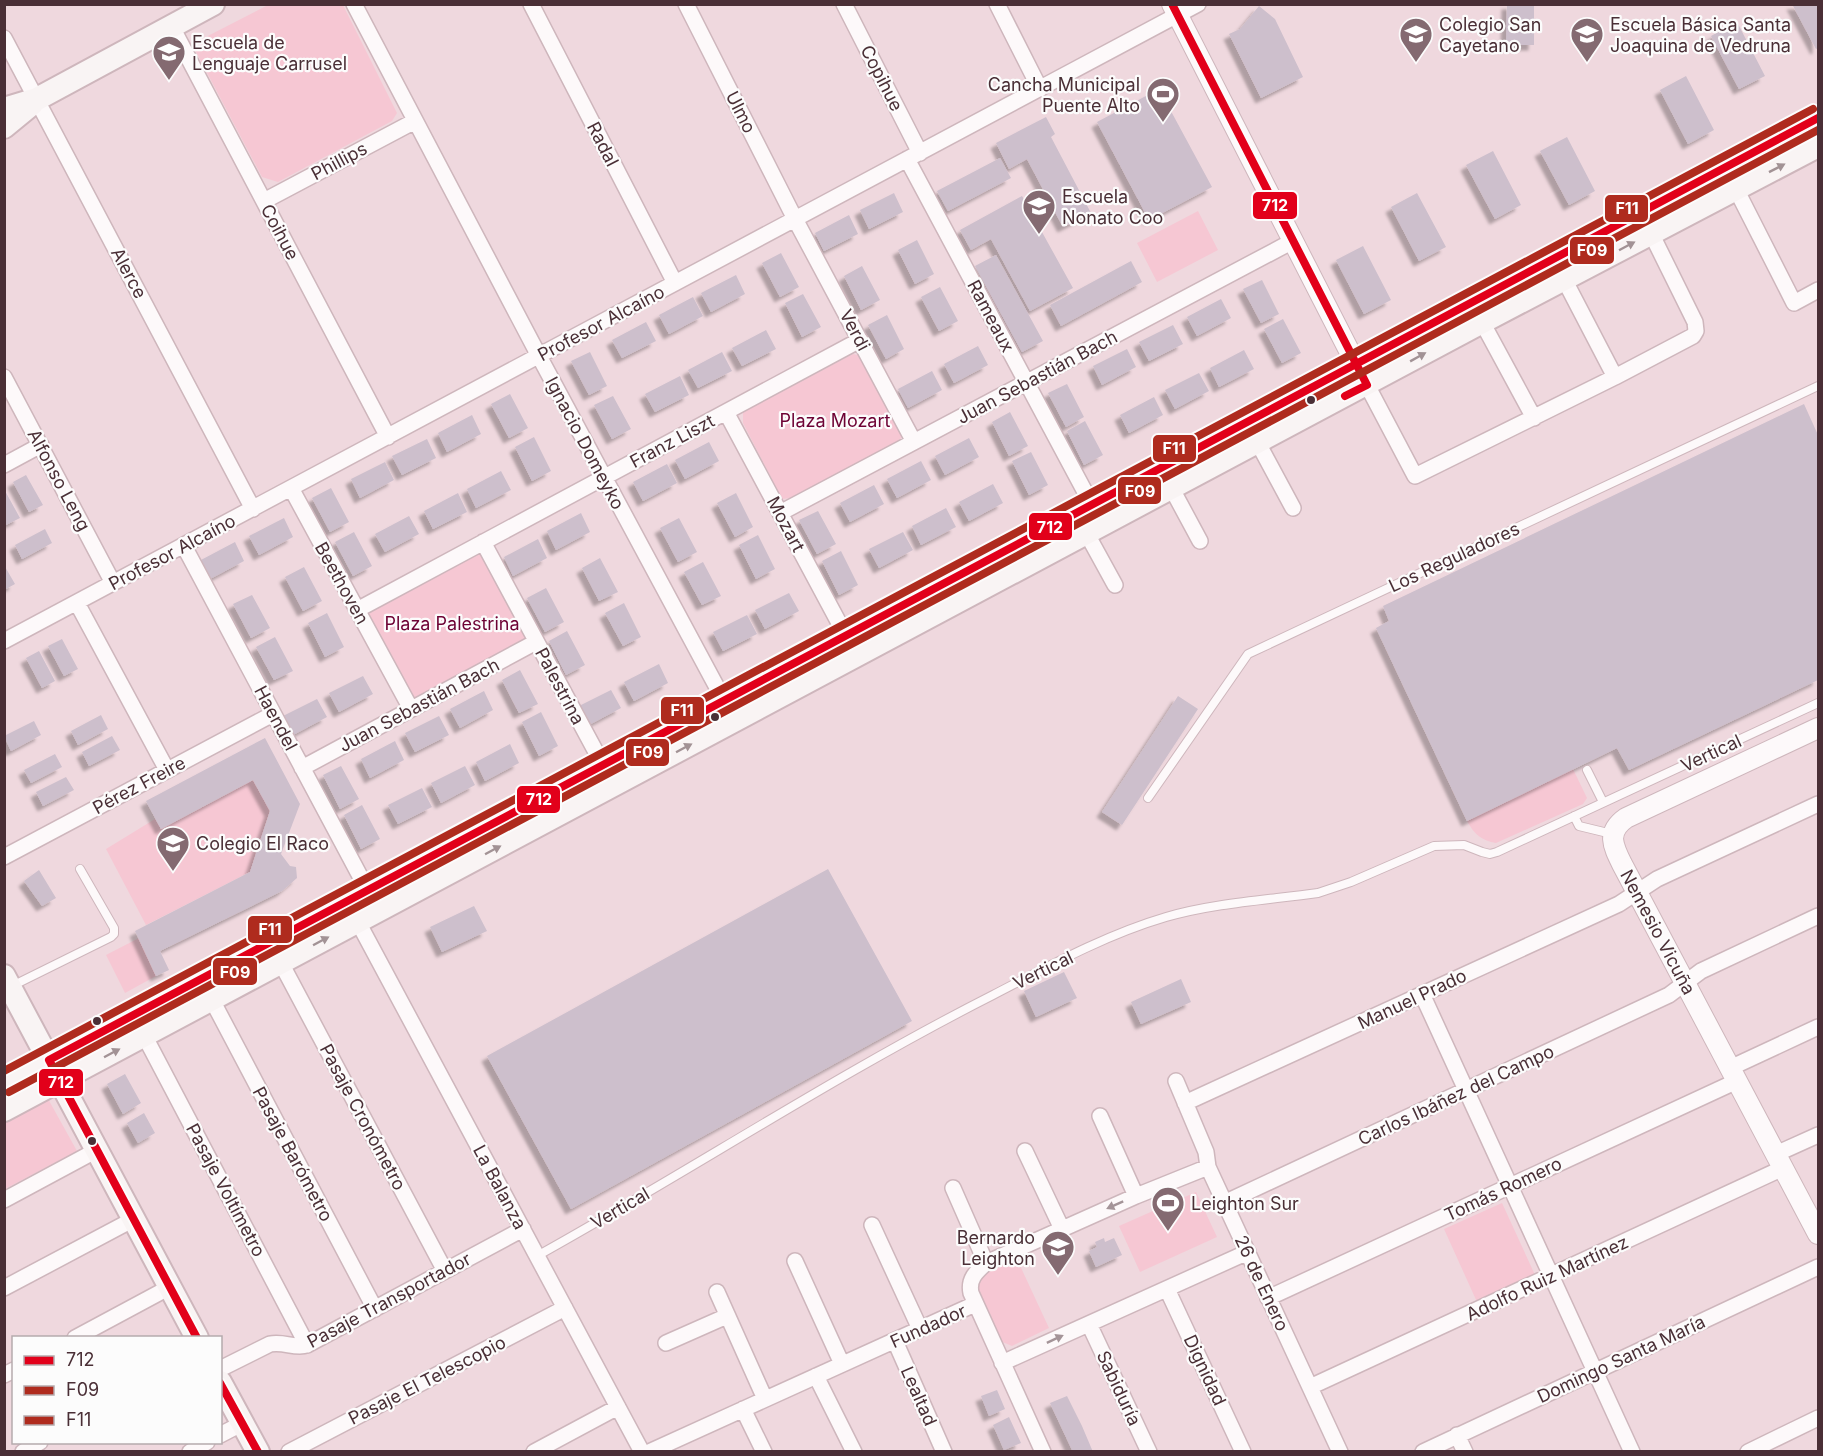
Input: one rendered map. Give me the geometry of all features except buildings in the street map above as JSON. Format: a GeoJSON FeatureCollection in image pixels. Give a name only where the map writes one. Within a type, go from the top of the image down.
{"type":"FeatureCollection","features":[{"type":"Feature","properties":{"kind":"main road"},"geometry":{"type":"LineString","coordinates":[[4,109],[37,99],[213,4]]}},
{"type":"Feature","properties":{"kind":"main road"},"geometry":{"type":"LineString","coordinates":[[4,127],[37,99]]}},
{"type":"Feature","properties":{"kind":"main road"},"geometry":{"type":"LineString","coordinates":[[4,1083],[1818,118]]}},
{"type":"Feature","properties":{"kind":"main road"},"geometry":{"type":"LineString","coordinates":[[4,1110],[1482,322],[1818,146]]}},
{"type":"Feature","properties":{"kind":"main road"},"geometry":{"type":"LineString","coordinates":[[7,982],[196,1336]]}},
{"type":"Feature","properties":{"kind":"main road"},"geometry":{"type":"LineString","coordinates":[[222,1386],[258,1452]]}},
{"type":"Feature","properties":{"kind":"street","name":"Ignacio Domeyko"},"geometry":{"type":"LineString","coordinates":[[354,4],[539,356],[735,721]]}},
{"type":"Feature","properties":{"kind":"street","name":"Radal"},"geometry":{"type":"LineString","coordinates":[[531,4],[675,284]]}},
{"type":"Feature","properties":{"kind":"street","name":"Ulmo"},"geometry":{"type":"LineString","coordinates":[[687,4],[795,219]]}},
{"type":"Feature","properties":{"kind":"street","name":"Copihue"},"geometry":{"type":"LineString","coordinates":[[844,4],[914,156]]}},
{"type":"Feature","properties":{"kind":"street"},"geometry":{"type":"LineString","coordinates":[[997,4],[1040,89]]}},
{"type":"Feature","properties":{"kind":"street","name":"Profesor Alcaíno"},"geometry":{"type":"LineString","coordinates":[[4,641],[1040,89],[1175,10],[1197,4]]}},
{"type":"Feature","properties":{"kind":"street"},"geometry":{"type":"LineString","coordinates":[[1175,10],[1356,364],[1416,476],[1693,336],[1696,331],[1695,322],[1651,233]]}},
{"type":"Feature","properties":{"kind":"street","name":"Coihue"},"geometry":{"type":"LineString","coordinates":[[172,27],[388,437]]}},
{"type":"Feature","properties":{"kind":"street","name":"Alerce"},"geometry":{"type":"LineString","coordinates":[[4,38],[253,509]]}},
{"type":"Feature","properties":{"kind":"street","name":"Phillips"},"geometry":{"type":"LineString","coordinates":[[264,201],[415,121]]}},
{"type":"Feature","properties":{"kind":"street","name":"Rameaux"},"geometry":{"type":"LineString","coordinates":[[914,156],[1026,382],[1092,505]]}},
{"type":"Feature","properties":{"kind":"street"},"geometry":{"type":"LineString","coordinates":[[1736,189],[1794,303],[1818,290]]}},
{"type":"Feature","properties":{"kind":"street","name":"Verdi"},"geometry":{"type":"LineString","coordinates":[[795,219],[914,442]]}},
{"type":"Feature","properties":{"kind":"street","name":"Juan Sebastián Bach"},"geometry":{"type":"LineString","coordinates":[[780,513],[1293,241]]}},
{"type":"Feature","properties":{"kind":"street"},"geometry":{"type":"LineString","coordinates":[[1564,279],[1615,377]]}},
{"type":"Feature","properties":{"kind":"street"},"geometry":{"type":"LineString","coordinates":[[1482,322],[1534,418]]}},
{"type":"Feature","properties":{"kind":"street","name":"Franz Liszt"},"geometry":{"type":"LineString","coordinates":[[357,610],[860,340]]}},
{"type":"Feature","properties":{"kind":"street","name":"Alfonso Leng"},"geometry":{"type":"LineString","coordinates":[[4,377],[114,583]]}},
{"type":"Feature","properties":{"kind":"street","name":"Mozart"},"geometry":{"type":"LineString","coordinates":[[726,412],[846,636]]}},
{"type":"Feature","properties":{"kind":"street"},"geometry":{"type":"LineString","coordinates":[[1258,443],[1293,508]]}},
{"type":"Feature","properties":{"kind":"street"},"geometry":{"type":"LineString","coordinates":[[4,465],[41,446]]}},
{"type":"Feature","properties":{"kind":"street","name":"Beethoven"},"geometry":{"type":"LineString","coordinates":[[291,488],[411,709]]}},
{"type":"Feature","properties":{"kind":"street"},"geometry":{"type":"LineString","coordinates":[[1172,489],[1200,541]]}},
{"type":"Feature","properties":{"kind":"street"},"geometry":{"type":"LineString","coordinates":[[1087,534],[1115,585]]}},
{"type":"Feature","properties":{"kind":"street","name":"Palestrina"},"geometry":{"type":"LineString","coordinates":[[483,542],[603,765]]}},
{"type":"Feature","properties":{"kind":"street","name":"Haendel"},"geometry":{"type":"LineString","coordinates":[[184,546],[368,891]]}},
{"type":"Feature","properties":{"kind":"street"},"geometry":{"type":"LineString","coordinates":[[77,603],[167,770]]}},
{"type":"Feature","properties":{"kind":"street","name":"Juan Sebastián Bach"},"geometry":{"type":"LineString","coordinates":[[302,768],[536,642]]}},
{"type":"Feature","properties":{"kind":"street","name":"Pérez Freire"},"geometry":{"type":"LineString","coordinates":[[4,857],[273,714]]}},
{"type":"Feature","properties":{"kind":"street"},"geometry":{"type":"LineString","coordinates":[[1613,834],[1620,822],[1626,818],[1818,728]]}},
{"type":"Feature","properties":{"kind":"street","name":"Manuel Prado"},"geometry":{"type":"LineString","coordinates":[[1185,1103],[1619,904],[1657,879],[1818,804]]}},
{"type":"Feature","properties":{"kind":"street","name":"Nemesio Vicuña"},"geometry":{"type":"LineString","coordinates":[[1613,834],[1618,855],[1818,1234]]}},
{"type":"Feature","properties":{"kind":"street","name":"Carlos Ibáñez del Campo"},"geometry":{"type":"LineString","coordinates":[[1224,1203],[1669,995],[1701,971],[1818,916]]}},
{"type":"Feature","properties":{"kind":"street","name":"La Balanza"},"geometry":{"type":"LineString","coordinates":[[358,922],[642,1452]]}},
{"type":"Feature","properties":{"kind":"street","name":"Pasaje Cronómetro"},"geometry":{"type":"LineString","coordinates":[[281,963],[445,1271]]}},
{"type":"Feature","properties":{"kind":"street"},"geometry":{"type":"LineString","coordinates":[[1422,994],[1632,1452]]}},
{"type":"Feature","properties":{"kind":"street","name":"Pasaje Barómetro"},"geometry":{"type":"LineString","coordinates":[[212,999],[375,1309]]}},
{"type":"Feature","properties":{"kind":"street","name":"Tomás Romero"},"geometry":{"type":"LineString","coordinates":[[1268,1298],[1510,1186],[1734,1074],[1818,1027]]}},
{"type":"Feature","properties":{"kind":"street","name":"Pasaje Voltímetro"},"geometry":{"type":"LineString","coordinates":[[144,1035],[307,1345]]}},
{"type":"Feature","properties":{"kind":"street","name":"26 de Enero"},"geometry":{"type":"LineString","coordinates":[[1176,1081],[1206,1152],[1208,1167],[1340,1452]]}},
{"type":"Feature","properties":{"kind":"street"},"geometry":{"type":"LineString","coordinates":[[1100,1116],[1136,1196]]}},
{"type":"Feature","properties":{"kind":"street","name":"Adolfo Ruiz Martínez"},"geometry":{"type":"LineString","coordinates":[[1310,1387],[1551,1275],[1780,1161],[1818,1135]]}},
{"type":"Feature","properties":{"kind":"street"},"geometry":{"type":"LineString","coordinates":[[4,1200],[97,1150]]}},
{"type":"Feature","properties":{"kind":"street"},"geometry":{"type":"LineString","coordinates":[[1025,1151],[1062,1229]]}},
{"type":"Feature","properties":{"kind":"street"},"geometry":{"type":"LineString","coordinates":[[953,1188],[986,1263],[1136,1196],[1208,1167]]}},
{"type":"Feature","properties":{"kind":"street"},"geometry":{"type":"LineString","coordinates":[[4,1288],[134,1219]]}},
{"type":"Feature","properties":{"kind":"street"},"geometry":{"type":"LineString","coordinates":[[872,1225],[920,1329]]}},
{"type":"Feature","properties":{"kind":"street","name":"Pasaje Transportador"},"geometry":{"type":"LineString","coordinates":[[222,1368],[270,1344],[296,1347],[307,1345],[523,1229]]}},
{"type":"Feature","properties":{"kind":"street"},"geometry":{"type":"LineString","coordinates":[[1002,1363],[1248,1252]]}},
{"type":"Feature","properties":{"kind":"street"},"geometry":{"type":"LineString","coordinates":[[795,1261],[842,1364]]}},
{"type":"Feature","properties":{"kind":"street","name":"Fundador"},"geometry":{"type":"LineString","coordinates":[[649,1452],[975,1304],[969,1285],[974,1274],[986,1263]]}},
{"type":"Feature","properties":{"kind":"street","name":"Domingo Santa María"},"geometry":{"type":"LineString","coordinates":[[1423,1452],[1818,1267]]}},
{"type":"Feature","properties":{"kind":"street"},"geometry":{"type":"LineString","coordinates":[[79,1336],[170,1287]]}},
{"type":"Feature","properties":{"kind":"street","name":"Dignidad"},"geometry":{"type":"LineString","coordinates":[[1167,1288],[1243,1452]]}},
{"type":"Feature","properties":{"kind":"street"},"geometry":{"type":"LineString","coordinates":[[717,1292],[765,1399]]}},
{"type":"Feature","properties":{"kind":"street"},"geometry":{"type":"LineString","coordinates":[[975,1304],[1043,1452]]}},
{"type":"Feature","properties":{"kind":"street","name":"Pasaje El Telescopio"},"geometry":{"type":"LineString","coordinates":[[289,1452],[565,1308]]}},
{"type":"Feature","properties":{"kind":"street"},"geometry":{"type":"LineString","coordinates":[[666,1343],[727,1316]]}},
{"type":"Feature","properties":{"kind":"street","name":"Sabiduría"},"geometry":{"type":"LineString","coordinates":[[1089,1324],[1149,1452]]}},
{"type":"Feature","properties":{"kind":"street","name":"Lealtad"},"geometry":{"type":"LineString","coordinates":[[894,1341],[944,1452]]}},
{"type":"Feature","properties":{"kind":"street"},"geometry":{"type":"LineString","coordinates":[[816,1376],[854,1452]]}},
{"type":"Feature","properties":{"kind":"street"},"geometry":{"type":"LineString","coordinates":[[534,1452],[618,1407]]}},
{"type":"Feature","properties":{"kind":"street"},"geometry":{"type":"LineString","coordinates":[[743,1409],[764,1452]]}},
{"type":"Feature","properties":{"kind":"street"},"geometry":{"type":"LineString","coordinates":[[1748,1452],[1818,1418]]}},
{"type":"Feature","properties":{"kind":"street"},"geometry":{"type":"LineString","coordinates":[[222,1434],[243,1423]]}},
{"type":"Feature","properties":{"kind":"street"},"geometry":{"type":"LineString","coordinates":[[1457,1435],[1465,1452]]}},
{"type":"Feature","properties":{"kind":"street"},"geometry":{"type":"LineString","coordinates":[[23,1452],[38,1444]]}},
{"type":"Feature","properties":{"kind":"street"},"geometry":{"type":"LineString","coordinates":[[190,1452],[205,1444]]}},
{"type":"Feature","properties":{"kind":"lane","name":"Los Reguladores"},"geometry":{"type":"LineString","coordinates":[[1148,798],[1248,654],[1817,389]]}},
{"type":"Feature","properties":{"kind":"lane","name":"Vertical"},"geometry":{"type":"LineString","coordinates":[[537,1256],[930,1027],[1067,957],[1134,927],[1212,907],[1318,893],[1400,862],[1434,846],[1464,845],[1490,854],[1818,703]]}},
{"type":"Feature","properties":{"kind":"lane"},"geometry":{"type":"LineString","coordinates":[[1587,770],[1603,802]]}},
{"type":"Feature","properties":{"kind":"lane"},"geometry":{"type":"LineString","coordinates":[[1574,816],[1579,826],[1613,834]]}},
{"type":"Feature","properties":{"kind":"lane"},"geometry":{"type":"LineString","coordinates":[[7,982],[114,934],[114,928],[80,869]]}},
{"type":"Feature","properties":{"kind":"green space"},"geometry":{"type":"Polygon","coordinates":[[[268,5],[343,5],[397,113],[392,121],[278,182],[262,177],[195,50],[198,41],[268,5]]]}},
{"type":"Feature","properties":{"kind":"green space"},"geometry":{"type":"Polygon","coordinates":[[[1198,211],[1218,250],[1157,282],[1137,243],[1198,211]]]}},
{"type":"Feature","properties":{"kind":"green space","name":"Plaza Mozart"},"geometry":{"type":"Polygon","coordinates":[[[853,354],[862,356],[903,431],[900,441],[791,498],[782,499],[743,423],[743,412],[853,354]]]}},
{"type":"Feature","properties":{"kind":"green space","name":"Plaza Palestrina"},"geometry":{"type":"Polygon","coordinates":[[[475,552],[483,556],[527,638],[522,645],[417,700],[409,696],[366,616],[370,608],[475,552]]]}},
{"type":"Feature","properties":{"kind":"green space"},"geometry":{"type":"Polygon","coordinates":[[[1573,769],[1587,798],[1583,804],[1496,843],[1479,836],[1467,821],[1573,769]]]}},
{"type":"Feature","properties":{"kind":"green space"},"geometry":{"type":"Polygon","coordinates":[[[253,780],[270,811],[250,872],[146,925],[106,849],[155,819],[161,829],[253,780]]]}},
{"type":"Feature","properties":{"kind":"green space"},"geometry":{"type":"Polygon","coordinates":[[[139,938],[156,976],[125,993],[106,955],[139,938]]]}},
{"type":"Feature","properties":{"kind":"green space"},"geometry":{"type":"Polygon","coordinates":[[[47,1097],[77,1151],[5,1189],[5,1119],[47,1097]]]}},
{"type":"Feature","properties":{"kind":"green space","name":"Leighton Sur"},"geometry":{"type":"Polygon","coordinates":[[[1196,1192],[1217,1237],[1140,1272],[1119,1226],[1196,1192]]]}},
{"type":"Feature","properties":{"kind":"green space"},"geometry":{"type":"Polygon","coordinates":[[[1502,1203],[1535,1275],[1477,1302],[1444,1229],[1502,1203]]]}},
{"type":"Feature","properties":{"kind":"green space"},"geometry":{"type":"Polygon","coordinates":[[[1016,1257],[1049,1328],[1012,1346],[1000,1341],[976,1287],[980,1274],[1016,1257]]]}},
{"type":"Feature","properties":{"kind":"transit line","name":"712"},"geometry":{"type":"LineString","coordinates":[[1172,4],[1367,385],[1345,396]]}},
{"type":"Feature","properties":{"kind":"transit line","name":"F11"},"geometry":{"type":"LineString","coordinates":[[4,1071],[1813,109]]}},
{"type":"Feature","properties":{"kind":"transit line","name":"712"},"geometry":{"type":"LineString","coordinates":[[196,1336],[49,1060],[1818,118]]}},
{"type":"Feature","properties":{"kind":"transit line","name":"F09"},"geometry":{"type":"LineString","coordinates":[[9,1092],[1818,130]]}},
{"type":"Feature","properties":{"kind":"transit line","name":"712"},"geometry":{"type":"LineString","coordinates":[[222,1387],[258,1452]]}},
{"type":"Feature","properties":{"kind":"place","name":"Colegio San Cayetano"},"geometry":{"type":"Point","coordinates":[1416,63]}},
{"type":"Feature","properties":{"kind":"place","name":"Escuela Básica Santa Joaquina de Vedruna"},"geometry":{"type":"Point","coordinates":[1587,63]}},
{"type":"Feature","properties":{"kind":"place","name":"Escuela de Lenguaje Carrusel"},"geometry":{"type":"Point","coordinates":[169,81]}},
{"type":"Feature","properties":{"kind":"place","name":"Cancha Municipal Puente Alto"},"geometry":{"type":"Point","coordinates":[1163,123]}},
{"type":"Feature","properties":{"kind":"place","name":"Escuela Nonato Coo"},"geometry":{"type":"Point","coordinates":[1039,235]}},
{"type":"Feature","properties":{"kind":"place","name":"Colegio El Raco"},"geometry":{"type":"Point","coordinates":[173,872]}},
{"type":"Feature","properties":{"kind":"place","name":"Leighton Sur"},"geometry":{"type":"Point","coordinates":[1168,1232]}},
{"type":"Feature","properties":{"kind":"place","name":"Bernardo Leighton"},"geometry":{"type":"Point","coordinates":[1058,1276]}}]}
